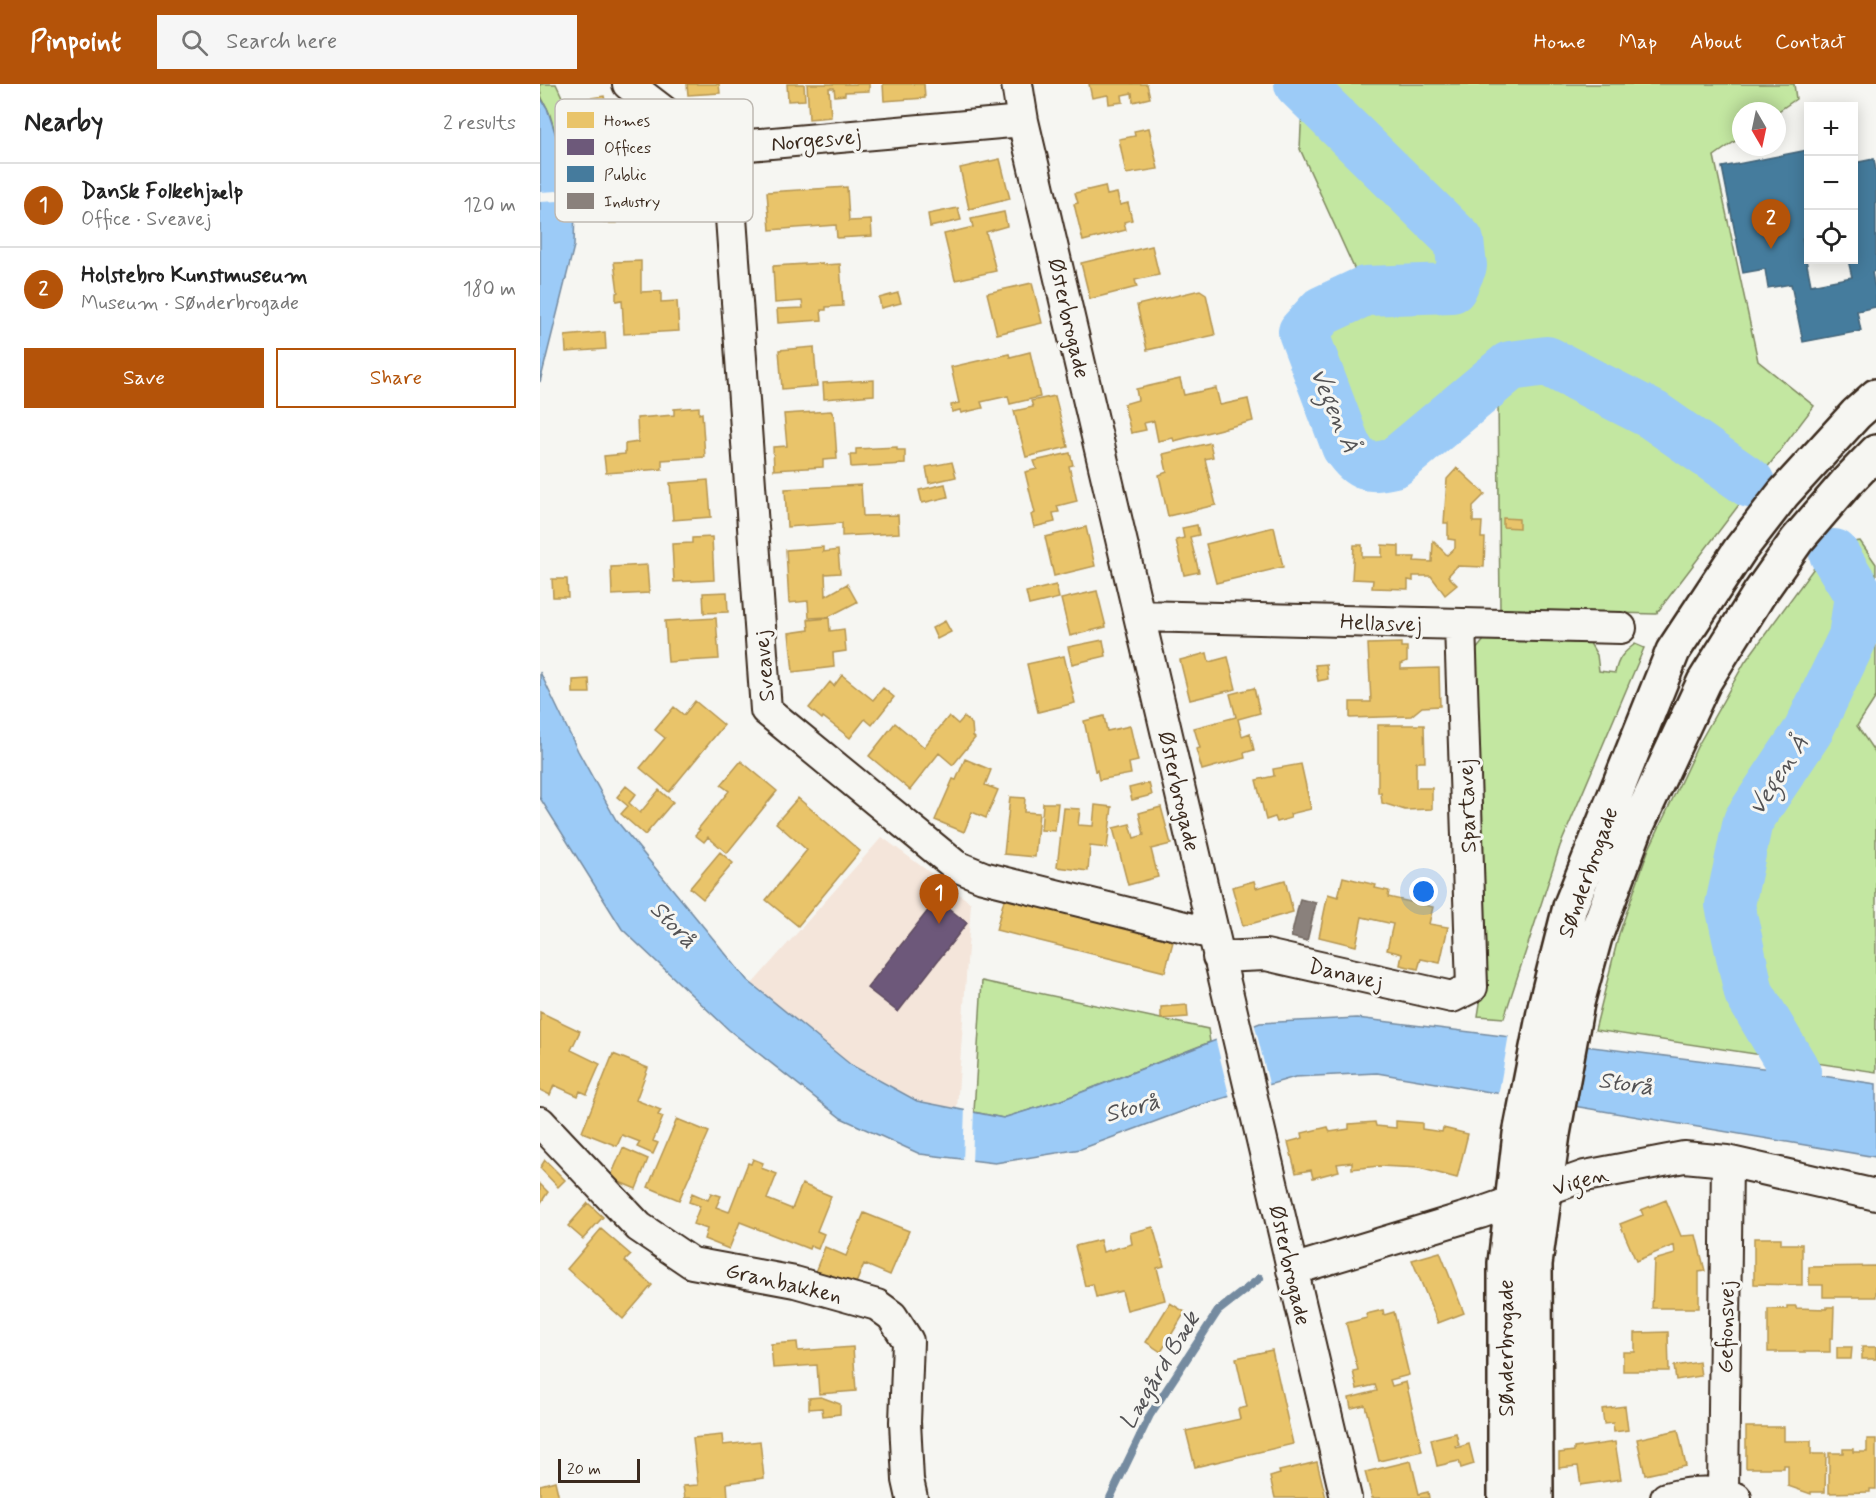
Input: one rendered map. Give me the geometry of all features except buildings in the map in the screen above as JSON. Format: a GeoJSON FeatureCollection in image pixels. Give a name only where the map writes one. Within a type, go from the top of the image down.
{"type":"FeatureCollection","features":[{"type":"Feature","properties":{"kind":"street","name":"Norgesvej"},"geometry":{"type":"LineString","coordinates":[[628,84],[648,99]]}},
{"type":"Feature","properties":{"kind":"street","name":"Østerbrogade"},"geometry":{"type":"LineString","coordinates":[[1017,84],[1023,121],[1140,616],[1230,1012],[1346,1498]]}},
{"type":"Feature","properties":{"kind":"street","name":"Norgesvej"},"geometry":{"type":"LineString","coordinates":[[753,145],[1023,121]]}},
{"type":"Feature","properties":{"kind":"street","name":"Sveavej"},"geometry":{"type":"LineString","coordinates":[[731,222],[766,710],[956,866],[983,877],[1215,945]]}},
{"type":"Feature","properties":{"kind":"street","name":"Sønderbrogade"},"geometry":{"type":"LineString","coordinates":[[1536,1498],[1535,1264],[1553,1134],[1570,907],[1673,651],[1739,550],[1783,494],[1856,414],[1876,396]]}},
{"type":"Feature","properties":{"kind":"street","name":"Sønderbrogade"},"geometry":{"type":"LineString","coordinates":[[1505,1498],[1505,1263],[1512,1202],[1520,1134],[1562,1002],[1595,936],[1635,831],[1704,682],[1759,594],[1797,540],[1876,452]]}},
{"type":"Feature","properties":{"kind":"street","name":"Hellasvej"},"geometry":{"type":"LineString","coordinates":[[1140,616],[1621,628]]}},
{"type":"Feature","properties":{"kind":"street","name":"Spartavej"},"geometry":{"type":"LineString","coordinates":[[1460,625],[1472,987]]}},
{"type":"Feature","properties":{"kind":"street","name":"Danavej"},"geometry":{"type":"LineString","coordinates":[[1215,945],[1452,998],[1472,987]]}},
{"type":"Feature","properties":{"kind":"street","name":"Granbakken"},"geometry":{"type":"LineString","coordinates":[[540,1122],[639,1227],[692,1263],[795,1282],[877,1305],[892,1316],[908,1341],[905,1422],[908,1480],[912,1498]]}},
{"type":"Feature","properties":{"kind":"street","name":"Vigen"},"geometry":{"type":"LineString","coordinates":[[1292,1270],[1512,1202],[1585,1176],[1684,1157],[1727,1161],[1876,1195]]}},
{"type":"Feature","properties":{"kind":"street","name":"Gefionsvej"},"geometry":{"type":"LineString","coordinates":[[1727,1161],[1730,1496]]}},
{"type":"Feature","properties":{"kind":"street"},"geometry":{"type":"LineString","coordinates":[[1666,1498],[1690,1492],[1730,1496]]}},
{"type":"Feature","properties":{"kind":"shaded area"},"geometry":{"type":"Polygon","coordinates":[[[882,837],[971,903],[957,1109],[917,1101],[851,1065],[752,984],[882,837]]]}},
{"type":"Feature","properties":{"kind":"green space"},"geometry":{"type":"Polygon","coordinates":[[[540,84],[556,84],[563,99],[555,99],[555,131],[550,115],[540,90],[540,84]]]}},
{"type":"Feature","properties":{"kind":"green space"},"geometry":{"type":"Polygon","coordinates":[[[1303,84],[1794,84],[1796,99],[1786,106],[1786,102],[1732,102],[1732,143],[1714,156],[1758,361],[1814,406],[1656,614],[1500,610],[1498,398],[1393,446],[1364,444],[1324,345],[1359,279],[1300,149],[1303,84]]]}},
{"type":"Feature","properties":{"kind":"green space"},"geometry":{"type":"Polygon","coordinates":[[[1860,541],[1876,564],[1876,697],[1857,726],[1876,754],[1876,1072],[1595,1030],[1619,934],[1648,851],[1697,747],[1745,662],[1819,561],[1838,544],[1860,541]]]}},
{"type":"Feature","properties":{"kind":"green space"},"geometry":{"type":"Polygon","coordinates":[[[1484,640],[1590,643],[1597,655],[1599,671],[1615,673],[1619,660],[1627,650],[1635,644],[1644,648],[1560,846],[1504,1018],[1478,1016],[1487,960],[1475,651],[1484,640]]]}},
{"type":"Feature","properties":{"kind":"green space"},"geometry":{"type":"Polygon","coordinates":[[[982,981],[1208,1029],[1210,1042],[1059,1101],[1003,1118],[974,1112],[982,981]]]}},
{"type":"Feature","properties":{"kind":"water"},"geometry":{"type":"Polygon","coordinates":[[[540,97],[547,108],[555,132],[555,222],[575,222],[574,246],[540,382],[540,97]]]}},
{"type":"Feature","properties":{"kind":"water","name":"Storå"},"geometry":{"type":"Polygon","coordinates":[[[540,672],[578,751],[616,820],[747,980],[851,1065],[917,1101],[1003,1118],[1059,1101],[1260,1023],[1357,1018],[1796,1072],[1876,1084],[1876,1157],[1377,1073],[1295,1077],[1197,1106],[1081,1149],[995,1163],[920,1154],[841,1118],[729,1030],[622,929],[540,798],[540,672]]]}},
{"type":"Feature","properties":{"kind":"pier"},"geometry":{"type":"Polygon","coordinates":[[[555,191],[555,201],[540,202],[540,192],[555,191]]]}},
{"type":"Feature","properties":{"kind":"pier"},"geometry":{"type":"Polygon","coordinates":[[[1254,1022],[1270,1088],[1230,1099],[1215,1037],[1254,1022]]]}},
{"type":"Feature","properties":{"kind":"pier"},"geometry":{"type":"Polygon","coordinates":[[[1509,1034],[1587,1043],[1574,1109],[1498,1097],[1509,1034]]]}},
{"type":"Feature","properties":{"kind":"pier"},"geometry":{"type":"Polygon","coordinates":[[[965,1107],[974,1109],[972,1163],[963,1162],[965,1107]]]}},
{"type":"Feature","properties":{"kind":"waterway","name":"Vegen Å"},"geometry":{"type":"LineString","coordinates":[[1299,84],[1459,241],[1462,266],[1452,288],[1365,291],[1322,311],[1303,332],[1346,446],[1356,459],[1372,466],[1394,463],[1510,366],[1547,361],[1653,415],[1750,483]]}},
{"type":"Feature","properties":{"kind":"waterway","name":"Vegen Å"},"geometry":{"type":"LineString","coordinates":[[1792,1105],[1796,1072],[1749,993],[1730,905],[1748,821],[1808,731],[1853,637],[1859,595],[1834,554]]}},
{"type":"Feature","properties":{"kind":"waterway","name":"Lægård Bæk"},"geometry":{"type":"LineString","coordinates":[[1110,1498],[1150,1415],[1218,1311],[1260,1278]]}},
{"type":"Feature","properties":{"kind":"place","name":"Holstebro Kunstmuseum"},"geometry":{"type":"Point","coordinates":[1771,249]}},
{"type":"Feature","properties":{"kind":"place","name":"Dansk Folkehjælp"},"geometry":{"type":"Point","coordinates":[939,924]}}]}
